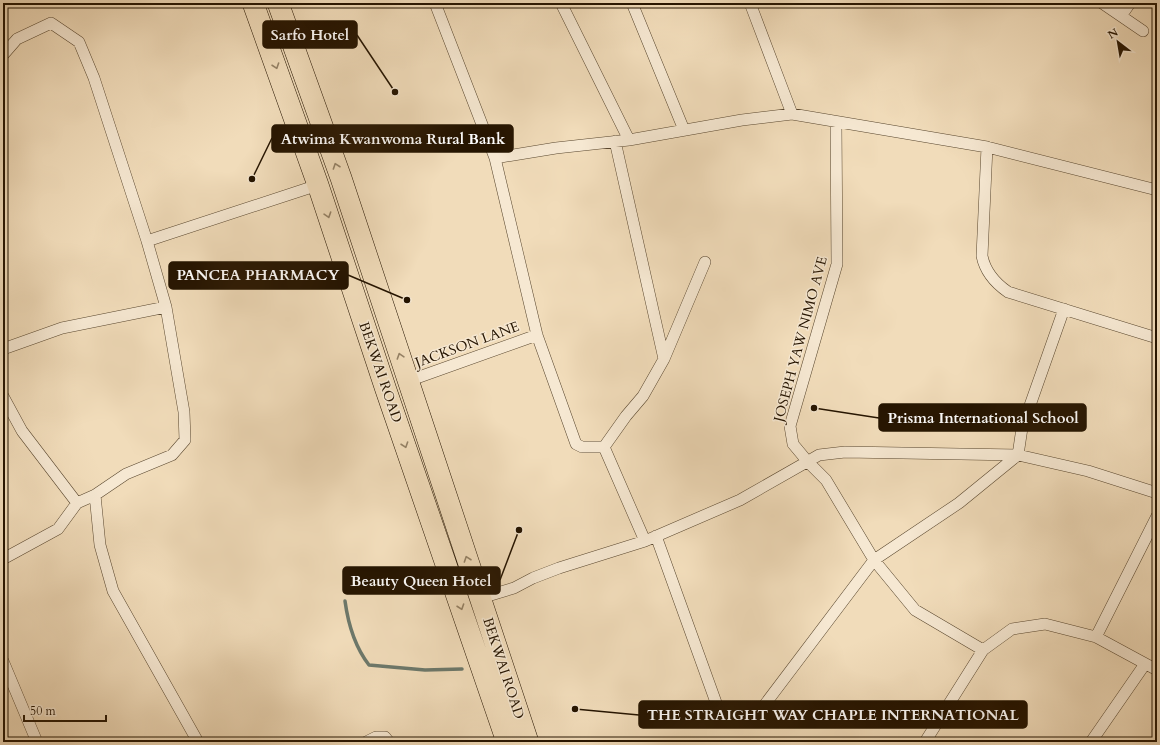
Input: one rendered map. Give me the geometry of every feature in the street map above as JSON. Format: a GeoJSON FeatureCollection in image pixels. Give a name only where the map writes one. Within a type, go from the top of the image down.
{"type":"FeatureCollection","features":[{"type":"Feature","properties":{"kind":"highway","name":"BEKWAI ROAD"},"geometry":{"type":"LineString","coordinates":[[253,3],[318,185],[386,390],[507,742]]}},
{"type":"Feature","properties":{"kind":"highway","name":"BEKWAI ROAD"},"geometry":{"type":"LineString","coordinates":[[278,3],[341,178],[528,742]]}},
{"type":"Feature","properties":{"kind":"highway"},"geometry":{"type":"LineString","coordinates":[[471,637],[491,631]]}},
{"type":"Feature","properties":{"kind":"street"},"geometry":{"type":"LineString","coordinates":[[435,3],[495,158],[537,334],[576,444],[582,447],[604,447]]}},
{"type":"Feature","properties":{"kind":"street"},"geometry":{"type":"LineString","coordinates":[[561,3],[629,140]]}},
{"type":"Feature","properties":{"kind":"street"},"geometry":{"type":"LineString","coordinates":[[632,3],[684,130]]}},
{"type":"Feature","properties":{"kind":"street"},"geometry":{"type":"LineString","coordinates":[[750,3],[792,114]]}},
{"type":"Feature","properties":{"kind":"street"},"geometry":{"type":"LineString","coordinates":[[1102,3],[1142,31]]}},
{"type":"Feature","properties":{"kind":"street"},"geometry":{"type":"LineString","coordinates":[[1121,16],[1130,3]]}},
{"type":"Feature","properties":{"kind":"street"},"geometry":{"type":"LineString","coordinates":[[3,55],[17,39],[36,28],[51,23],[79,42],[94,78],[147,241],[166,307],[184,412],[185,440],[172,455],[126,474],[95,495],[77,503],[58,528],[3,559]]}},
{"type":"Feature","properties":{"kind":"street"},"geometry":{"type":"LineString","coordinates":[[495,158],[614,140],[629,140],[742,120],[792,114],[836,123],[986,147],[1155,185]]}},
{"type":"Feature","properties":{"kind":"street","name":"JOSEPH YAW NIMO AVE"},"geometry":{"type":"LineString","coordinates":[[836,123],[837,264],[790,426],[793,444],[826,480],[874,560],[915,610],[983,650]]}},
{"type":"Feature","properties":{"kind":"street"},"geometry":{"type":"LineString","coordinates":[[614,140],[664,359]]}},
{"type":"Feature","properties":{"kind":"street"},"geometry":{"type":"LineString","coordinates":[[986,147],[982,256],[985,267],[1001,287],[1008,292],[1157,338]]}},
{"type":"Feature","properties":{"kind":"street"},"geometry":{"type":"LineString","coordinates":[[147,241],[318,185]]}},
{"type":"Feature","properties":{"kind":"street"},"geometry":{"type":"LineString","coordinates":[[604,447],[626,416],[643,396],[664,359],[705,262]]}},
{"type":"Feature","properties":{"kind":"street"},"geometry":{"type":"LineString","coordinates":[[3,349],[62,328],[166,307]]}},
{"type":"Feature","properties":{"kind":"street"},"geometry":{"type":"LineString","coordinates":[[746,719],[763,707],[874,560],[959,503],[1018,455],[1022,428],[1064,309]]}},
{"type":"Feature","properties":{"kind":"street","name":"JACKSON LANE"},"geometry":{"type":"LineString","coordinates":[[408,381],[537,334]]}},
{"type":"Feature","properties":{"kind":"street"},"geometry":{"type":"LineString","coordinates":[[3,396],[22,431],[77,503]]}},
{"type":"Feature","properties":{"kind":"street"},"geometry":{"type":"LineString","coordinates":[[604,447],[651,539],[718,708]]}},
{"type":"Feature","properties":{"kind":"street"},"geometry":{"type":"LineString","coordinates":[[481,598],[514,588],[533,578],[559,568],[651,539],[740,500],[819,455],[845,452],[1018,455],[1088,471],[1157,493]]}},
{"type":"Feature","properties":{"kind":"street"},"geometry":{"type":"LineString","coordinates":[[95,495],[100,545],[113,591],[198,742]]}},
{"type":"Feature","properties":{"kind":"street"},"geometry":{"type":"LineString","coordinates":[[1096,637],[1157,516]]}},
{"type":"Feature","properties":{"kind":"street"},"geometry":{"type":"LineString","coordinates":[[925,742],[983,650],[1012,629],[1045,624],[1096,637],[1157,670]]}},
{"type":"Feature","properties":{"kind":"street"},"geometry":{"type":"LineString","coordinates":[[3,661],[37,742]]}},
{"type":"Feature","properties":{"kind":"street"},"geometry":{"type":"LineString","coordinates":[[1091,742],[1144,664]]}},
{"type":"Feature","properties":{"kind":"street"},"geometry":{"type":"LineString","coordinates":[[366,742],[376,737],[385,737],[390,742]]}},
{"type":"Feature","properties":{"kind":"waterway"},"geometry":{"type":"LineString","coordinates":[[345,601],[348,618],[356,643],[369,665],[425,670],[462,669]]}},
{"type":"Feature","properties":{"kind":"place","name":"Sarfo Hotel"},"geometry":{"type":"Point","coordinates":[395,92]}},
{"type":"Feature","properties":{"kind":"place","name":"Atwima Kwanwoma Rural Bank"},"geometry":{"type":"Point","coordinates":[252,179]}},
{"type":"Feature","properties":{"kind":"place","name":"PANCEA PHARMACY"},"geometry":{"type":"Point","coordinates":[407,300]}},
{"type":"Feature","properties":{"kind":"place","name":"Prisma International School"},"geometry":{"type":"Point","coordinates":[814,408]}},
{"type":"Feature","properties":{"kind":"place","name":"Beauty Queen Hotel"},"geometry":{"type":"Point","coordinates":[519,530]}},
{"type":"Feature","properties":{"kind":"place","name":"THE STRAIGHT WAY CHAPLE INTERNATIONAL"},"geometry":{"type":"Point","coordinates":[575,709]}}]}
